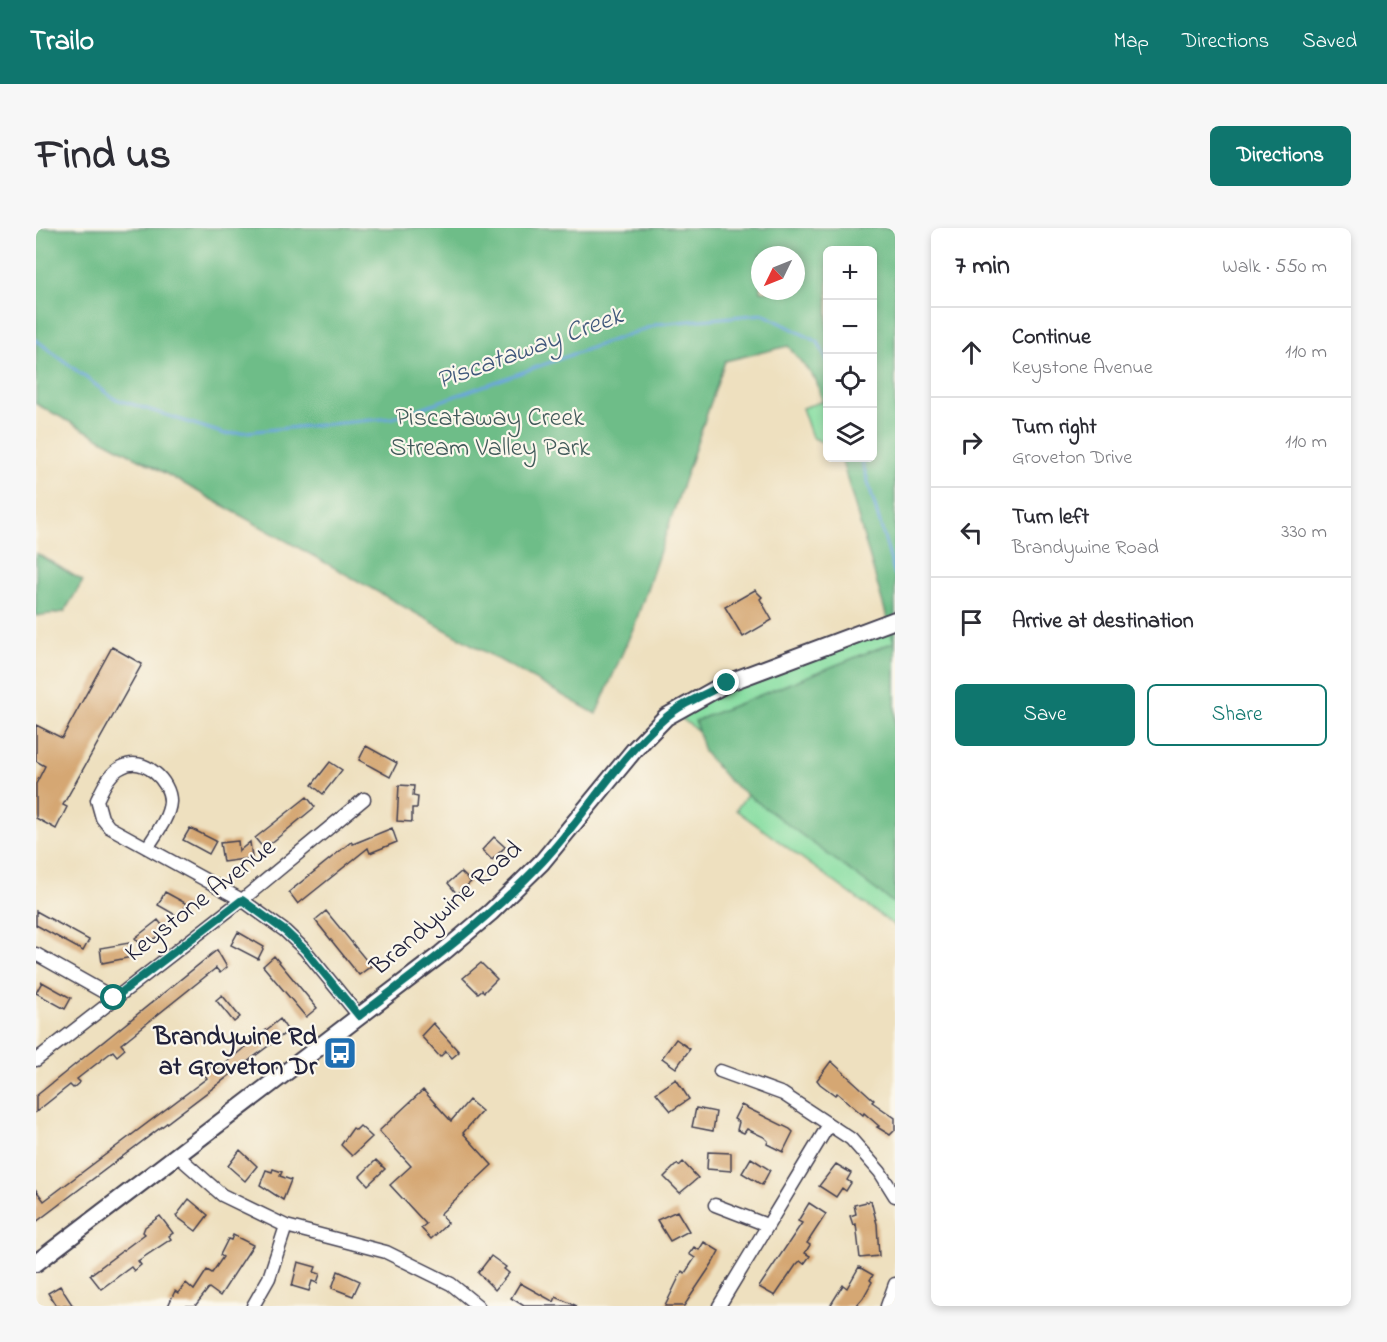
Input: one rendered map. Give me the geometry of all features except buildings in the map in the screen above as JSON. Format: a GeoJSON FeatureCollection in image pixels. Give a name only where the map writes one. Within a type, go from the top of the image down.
{"type":"FeatureCollection","features":[{"type":"Feature","properties":{"kind":"main road","name":"Brandywine Road"},"geometry":{"type":"LineString","coordinates":[[36,1263],[449,947],[542,862],[635,749],[666,717],[727,683],[892,621]]}},
{"type":"Feature","properties":{"kind":"street"},"geometry":{"type":"LineString","coordinates":[[147,848],[162,824],[170,804],[168,787],[154,772],[139,765],[123,766],[108,779],[97,800],[102,818],[110,827],[147,848],[242,900],[285,931],[305,950],[359,1016]]}},
{"type":"Feature","properties":{"kind":"street","name":"Keystone Avenue"},"geometry":{"type":"LineString","coordinates":[[36,1060],[242,900],[364,799]]}},
{"type":"Feature","properties":{"kind":"street"},"geometry":{"type":"LineString","coordinates":[[36,954],[114,998]]}},
{"type":"Feature","properties":{"kind":"street"},"geometry":{"type":"LineString","coordinates":[[720,1071],[783,1094],[802,1105],[828,1126],[851,1139],[880,1172],[895,1196]]}},
{"type":"Feature","properties":{"kind":"street"},"geometry":{"type":"LineString","coordinates":[[719,1306],[828,1126]]}},
{"type":"Feature","properties":{"kind":"street"},"geometry":{"type":"LineString","coordinates":[[178,1156],[222,1195],[286,1226],[386,1252],[451,1284],[478,1306]]}},
{"type":"Feature","properties":{"kind":"street"},"geometry":{"type":"LineString","coordinates":[[715,1205],[767,1225]]}},
{"type":"Feature","properties":{"kind":"street"},"geometry":{"type":"LineString","coordinates":[[254,1306],[268,1278],[286,1226]]}},
{"type":"Feature","properties":{"kind":"street"},"geometry":{"type":"LineString","coordinates":[[887,1306],[895,1284]]}},
{"type":"Feature","properties":{"kind":"green space","name":"Piscataway Creek Stream Valley Park"},"geometry":{"type":"Polygon","coordinates":[[[36,228],[895,228],[895,904],[729,781],[704,752],[695,721],[894,642],[842,462],[877,462],[877,246],[823,246],[823,403],[816,380],[788,346],[725,361],[635,624],[596,714],[145,462],[36,404],[36,228]]]}},
{"type":"Feature","properties":{"kind":"green space"},"geometry":{"type":"Polygon","coordinates":[[[823,401],[823,443],[812,437],[802,408],[823,401]]]}},
{"type":"Feature","properties":{"kind":"green space"},"geometry":{"type":"Polygon","coordinates":[[[36,553],[83,581],[64,612],[36,616],[36,553]]]}},
{"type":"Feature","properties":{"kind":"green space"},"geometry":{"type":"Polygon","coordinates":[[[895,627],[895,926],[736,810],[760,776],[678,716],[709,696],[895,627]]]}},
{"type":"Feature","properties":{"kind":"waterway","name":"Piscataway Creek"},"geometry":{"type":"LineString","coordinates":[[36,340],[113,398],[225,434],[393,418],[658,324],[763,314],[818,342],[824,354]]}},
{"type":"Feature","properties":{"kind":"waterway","name":"Piscataway Creek"},"geometry":{"type":"LineString","coordinates":[[862,462],[895,575]]}},
{"type":"Feature","properties":{"kind":"place","name":"Brandywine Rd at Groveton Dr"},"geometry":{"type":"Point","coordinates":[340,1053]}},
{"type":"Feature","properties":{"kind":"route"},"geometry":{"type":"LineString","coordinates":[[114,998],[242,900],[285,931],[305,950],[359,1016],[441,954],[491,912],[542,862],[635,749],[666,717],[727,683]]}}]}
